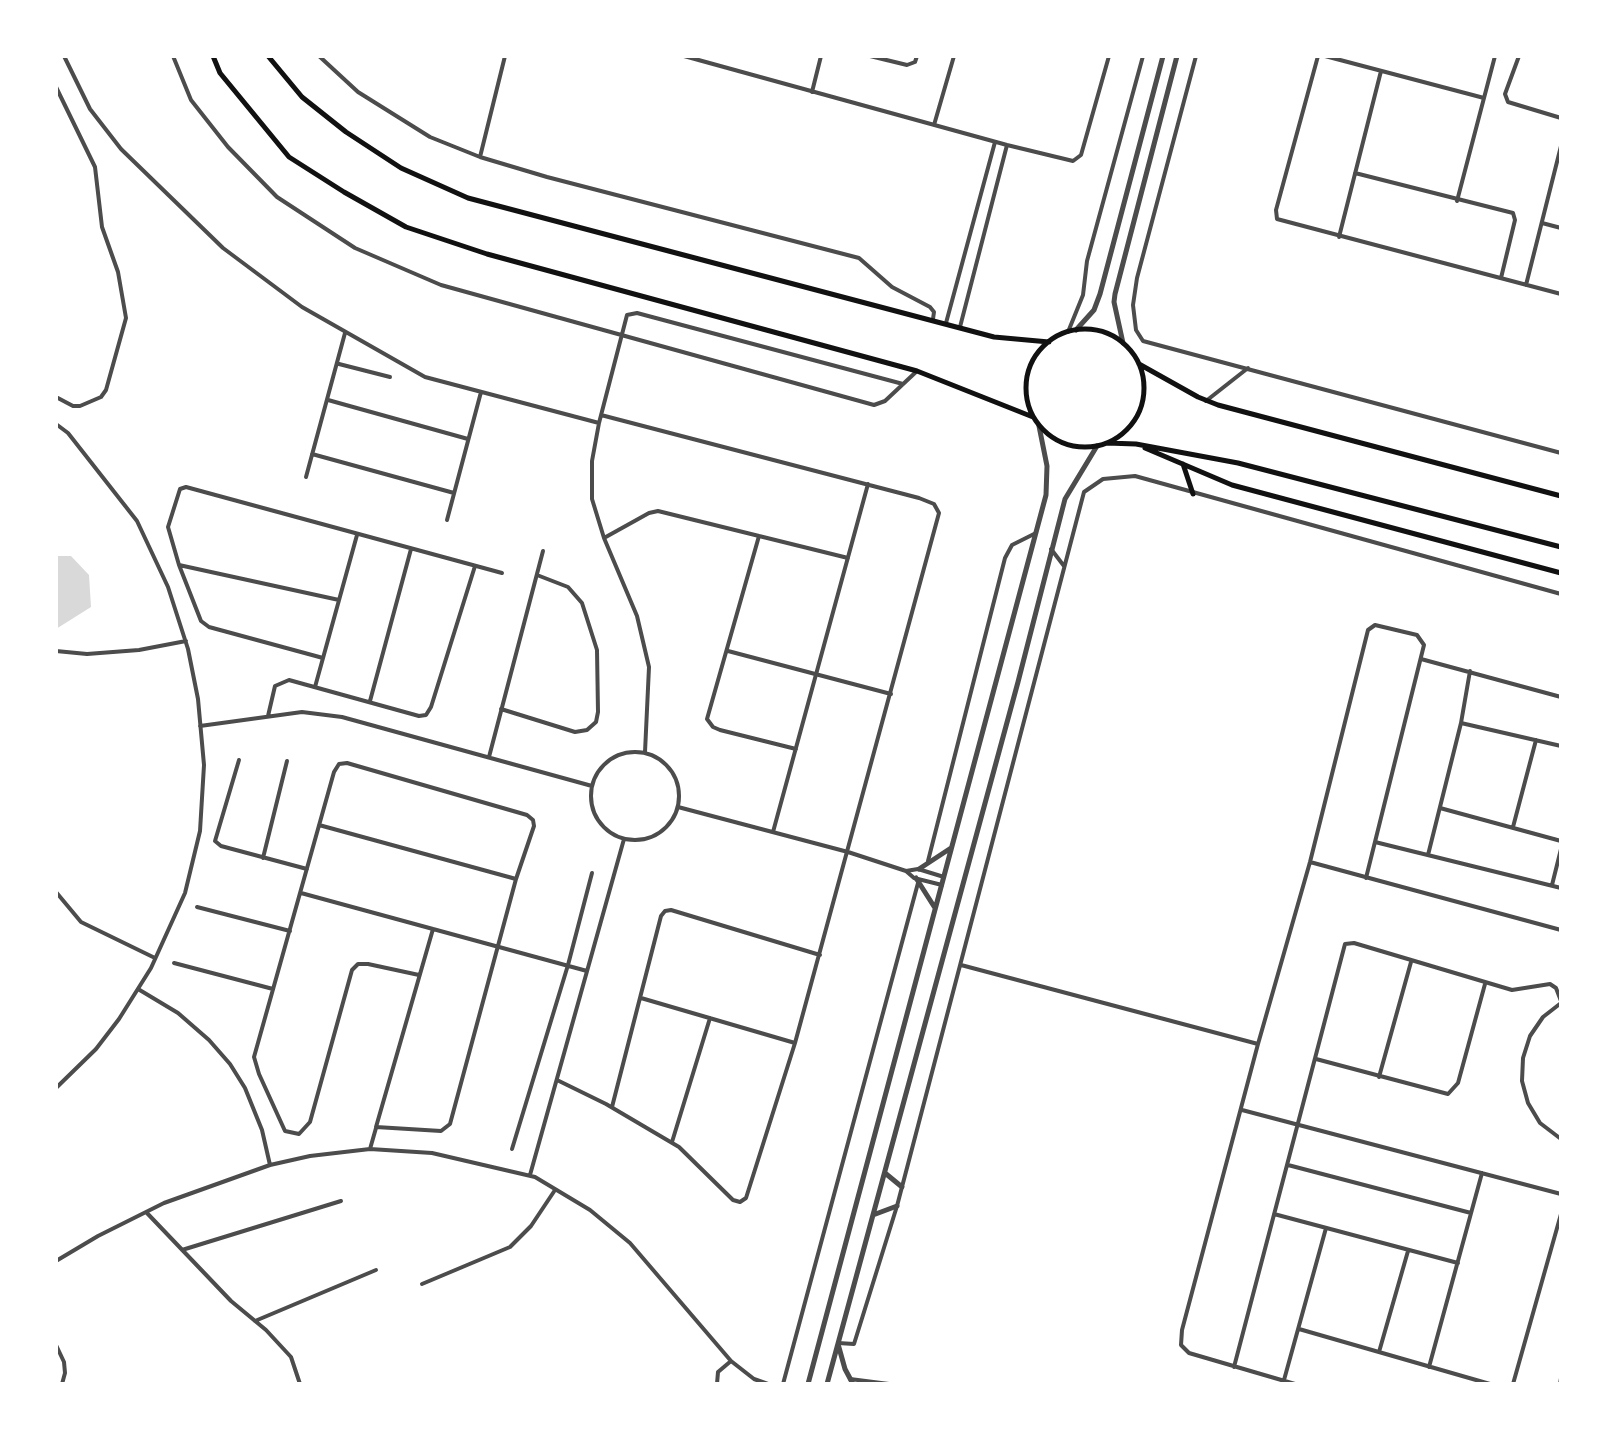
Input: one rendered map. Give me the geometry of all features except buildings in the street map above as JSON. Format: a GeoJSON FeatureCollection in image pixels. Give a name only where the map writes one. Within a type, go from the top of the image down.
{"type":"FeatureCollection","features":[{"type":"Feature","properties":{"kind":"main road"},"geometry":{"type":"LineString","coordinates":[[213,56],[220,73],[289,157],[406,227],[487,254],[917,371],[1033,417]]}},
{"type":"Feature","properties":{"kind":"main road"},"geometry":{"type":"LineString","coordinates":[[268,56],[302,97],[346,132],[401,168],[468,198],[994,337],[1049,342]]}},
{"type":"Feature","properties":{"kind":"main road"},"geometry":{"type":"LineString","coordinates":[[1139,364],[1143,395],[1139,411],[1124,432],[1107,443],[1074,447],[1064,444],[1049,436],[1033,417],[1026,388],[1030,366],[1049,342],[1068,332],[1098,331],[1123,343],[1139,364],[1206,401],[1561,496]]}},
{"type":"Feature","properties":{"kind":"main road"},"geometry":{"type":"LineString","coordinates":[[1107,443],[1136,444],[1238,463],[1561,547]]}},
{"type":"Feature","properties":{"kind":"main road"},"geometry":{"type":"LineString","coordinates":[[1136,444],[1232,485],[1561,573]]}},
{"type":"Feature","properties":{"kind":"main road"},"geometry":{"type":"LineString","coordinates":[[1183,464],[1193,494]]}},
{"type":"Feature","properties":{"kind":"street"},"geometry":{"type":"LineString","coordinates":[[64,56],[90,109],[121,149],[223,248],[272,284],[345,333],[425,377],[599,423]]}},
{"type":"Feature","properties":{"kind":"street"},"geometry":{"type":"LineString","coordinates":[[173,56],[191,100],[228,147],[277,197],[355,248],[441,285],[874,405],[885,401],[917,371]]}},
{"type":"Feature","properties":{"kind":"street"},"geometry":{"type":"LineString","coordinates":[[319,56],[367,98],[430,137],[480,157],[859,258],[892,287],[930,307],[933,319]]}},
{"type":"Feature","properties":{"kind":"street"},"geometry":{"type":"LineString","coordinates":[[480,157],[505,56]]}},
{"type":"Feature","properties":{"kind":"street"},"geometry":{"type":"LineString","coordinates":[[684,56],[1073,161],[1080,158],[1109,56]]}},
{"type":"Feature","properties":{"kind":"street"},"geometry":{"type":"LineString","coordinates":[[812,92],[821,56]]}},
{"type":"Feature","properties":{"kind":"street"},"geometry":{"type":"LineString","coordinates":[[872,56],[907,65],[915,62],[917,56]]}},
{"type":"Feature","properties":{"kind":"street"},"geometry":{"type":"LineString","coordinates":[[934,125],[954,56]]}},
{"type":"Feature","properties":{"kind":"street"},"geometry":{"type":"LineString","coordinates":[[1068,332],[1083,295],[1087,261],[1143,56]]}},
{"type":"Feature","properties":{"kind":"street"},"geometry":{"type":"LineString","coordinates":[[1076,330],[1094,310],[1100,294],[1163,56]]}},
{"type":"Feature","properties":{"kind":"street"},"geometry":{"type":"LineString","coordinates":[[1123,343],[1115,310],[1115,294],[1177,56]]}},
{"type":"Feature","properties":{"kind":"street"},"geometry":{"type":"LineString","coordinates":[[1196,56],[1137,278],[1133,305],[1136,330],[1143,341],[1561,453]]}},
{"type":"Feature","properties":{"kind":"street"},"geometry":{"type":"LineString","coordinates":[[1318,56],[1276,215],[1281,221],[1561,294]]}},
{"type":"Feature","properties":{"kind":"street"},"geometry":{"type":"LineString","coordinates":[[1325,56],[1484,98]]}},
{"type":"Feature","properties":{"kind":"street"},"geometry":{"type":"LineString","coordinates":[[1457,201],[1495,56]]}},
{"type":"Feature","properties":{"kind":"street"},"geometry":{"type":"LineString","coordinates":[[1519,56],[1505,94],[1508,102],[1561,118]]}},
{"type":"Feature","properties":{"kind":"street"},"geometry":{"type":"LineString","coordinates":[[1339,237],[1381,71]]}},
{"type":"Feature","properties":{"kind":"street"},"geometry":{"type":"LineString","coordinates":[[56,87],[95,167],[102,227],[118,272],[126,318],[106,390],[101,397],[80,406],[68,405],[56,397]]}},
{"type":"Feature","properties":{"kind":"street"},"geometry":{"type":"LineString","coordinates":[[946,323],[995,142]]}},
{"type":"Feature","properties":{"kind":"street"},"geometry":{"type":"LineString","coordinates":[[960,327],[1007,145]]}},
{"type":"Feature","properties":{"kind":"street"},"geometry":{"type":"LineString","coordinates":[[1526,285],[1561,146]]}},
{"type":"Feature","properties":{"kind":"street"},"geometry":{"type":"LineString","coordinates":[[1355,173],[1457,201],[1509,211],[1514,216],[1501,278]]}},
{"type":"Feature","properties":{"kind":"street"},"geometry":{"type":"LineString","coordinates":[[1542,223],[1561,228]]}},
{"type":"Feature","properties":{"kind":"street"},"geometry":{"type":"LineString","coordinates":[[645,752],[649,667],[637,616],[604,538],[592,499],[592,461],[599,423],[627,315],[637,313],[903,384]]}},
{"type":"Feature","properties":{"kind":"street"},"geometry":{"type":"LineString","coordinates":[[306,477],[345,333]]}},
{"type":"Feature","properties":{"kind":"street"},"geometry":{"type":"LineString","coordinates":[[339,364],[390,377]]}},
{"type":"Feature","properties":{"kind":"street"},"geometry":{"type":"LineString","coordinates":[[1206,401],[1248,367]]}},
{"type":"Feature","properties":{"kind":"street"},"geometry":{"type":"LineString","coordinates":[[447,520],[481,392]]}},
{"type":"Feature","properties":{"kind":"street"},"geometry":{"type":"LineString","coordinates":[[328,400],[468,439]]}},
{"type":"Feature","properties":{"kind":"street"},"geometry":{"type":"LineString","coordinates":[[557,1080],[672,1142],[733,1200],[740,1202],[746,1198],[820,955],[939,513],[938,508],[929,501],[601,415]]}},
{"type":"Feature","properties":{"kind":"street"},"geometry":{"type":"LineString","coordinates":[[56,424],[68,433],[137,521],[168,587],[186,641],[198,699],[204,765],[200,831],[185,893],[138,989],[96,1049],[56,1088]]}},
{"type":"Feature","properties":{"kind":"street"},"geometry":{"type":"LineString","coordinates":[[808,1384],[1046,495],[1047,466],[1039,426]]}},
{"type":"Feature","properties":{"kind":"street"},"geometry":{"type":"LineString","coordinates":[[827,1384],[1065,499],[1097,446]]}},
{"type":"Feature","properties":{"kind":"street"},"geometry":{"type":"LineString","coordinates":[[312,454],[454,493]]}},
{"type":"Feature","properties":{"kind":"street"},"geometry":{"type":"LineString","coordinates":[[838,1343],[854,1344],[897,1206],[1084,492],[1103,479],[1130,475],[1561,594]]}},
{"type":"Feature","properties":{"kind":"street"},"geometry":{"type":"LineString","coordinates":[[773,832],[868,484]]}},
{"type":"Feature","properties":{"kind":"street"},"geometry":{"type":"LineString","coordinates":[[323,658],[209,627],[196,613],[168,527],[180,489],[186,487],[502,573]]}},
{"type":"Feature","properties":{"kind":"street"},"geometry":{"type":"LineString","coordinates":[[604,538],[654,511],[848,558]]}},
{"type":"Feature","properties":{"kind":"street"},"geometry":{"type":"LineString","coordinates":[[928,861],[1005,558],[1012,545],[1036,533]]}},
{"type":"Feature","properties":{"kind":"street"},"geometry":{"type":"LineString","coordinates":[[315,687],[357,535]]}},
{"type":"Feature","properties":{"kind":"street"},"geometry":{"type":"LineString","coordinates":[[759,536],[728,651],[706,713],[709,723],[720,730],[796,749]]}},
{"type":"Feature","properties":{"kind":"street"},"geometry":{"type":"LineString","coordinates":[[370,701],[411,549]]}},
{"type":"Feature","properties":{"kind":"street"},"geometry":{"type":"LineString","coordinates":[[1051,549],[1064,566]]}},
{"type":"Feature","properties":{"kind":"street"},"geometry":{"type":"LineString","coordinates":[[489,757],[543,551]]}},
{"type":"Feature","properties":{"kind":"street"},"geometry":{"type":"LineString","coordinates":[[179,565],[339,600]]}},
{"type":"Feature","properties":{"kind":"street"},"geometry":{"type":"LineString","coordinates":[[268,717],[275,686],[289,680],[419,716],[426,715],[475,566]]}},
{"type":"Feature","properties":{"kind":"street"},"geometry":{"type":"LineString","coordinates":[[501,709],[575,732],[587,730],[596,722],[597,650],[582,603],[568,587],[537,575]]}},
{"type":"Feature","properties":{"kind":"street"},"geometry":{"type":"LineString","coordinates":[[1295,1384],[1189,1353],[1181,1345],[1182,1330],[1310,862],[1368,630],[1375,625],[1417,635],[1424,645],[1366,878]]}},
{"type":"Feature","properties":{"kind":"street"},"geometry":{"type":"LineString","coordinates":[[56,651],[87,654],[139,650],[186,641]]}},
{"type":"Feature","properties":{"kind":"street"},"geometry":{"type":"LineString","coordinates":[[728,651],[891,694]]}},
{"type":"Feature","properties":{"kind":"street"},"geometry":{"type":"LineString","coordinates":[[1421,659],[1561,697]]}},
{"type":"Feature","properties":{"kind":"street"},"geometry":{"type":"LineString","coordinates":[[1428,855],[1461,723],[1470,671]]}},
{"type":"Feature","properties":{"kind":"street"},"geometry":{"type":"LineString","coordinates":[[200,726],[302,712],[342,717],[592,786]]}},
{"type":"Feature","properties":{"kind":"street"},"geometry":{"type":"LineString","coordinates":[[1461,723],[1561,746]]}},
{"type":"Feature","properties":{"kind":"street"},"geometry":{"type":"LineString","coordinates":[[1513,828],[1536,740]]}},
{"type":"Feature","properties":{"kind":"street"},"geometry":{"type":"LineString","coordinates":[[632,751],[645,752],[670,767],[680,793],[678,807],[673,820],[664,830],[652,837],[624,839],[601,825],[594,813],[592,786],[606,762],[632,751]]}},
{"type":"Feature","properties":{"kind":"street"},"geometry":{"type":"LineString","coordinates":[[239,760],[215,841],[221,846],[308,870]]}},
{"type":"Feature","properties":{"kind":"street"},"geometry":{"type":"LineString","coordinates":[[263,858],[287,761]]}},
{"type":"Feature","properties":{"kind":"street"},"geometry":{"type":"LineString","coordinates":[[376,1127],[441,1131],[450,1124],[516,879],[534,826],[527,815],[347,763],[339,764],[334,772],[254,1057],[285,1131],[299,1134],[310,1122],[352,970],[358,964],[368,964],[419,975]]}},
{"type":"Feature","properties":{"kind":"street"},"geometry":{"type":"LineString","coordinates":[[678,807],[848,852],[906,871],[917,881],[935,909]]}},
{"type":"Feature","properties":{"kind":"street"},"geometry":{"type":"LineString","coordinates":[[1440,808],[1561,841]]}},
{"type":"Feature","properties":{"kind":"street"},"geometry":{"type":"LineString","coordinates":[[319,825],[516,879]]}},
{"type":"Feature","properties":{"kind":"street"},"geometry":{"type":"LineString","coordinates":[[530,1175],[624,839]]}},
{"type":"Feature","properties":{"kind":"street"},"geometry":{"type":"LineString","coordinates":[[1375,842],[1561,888]]}},
{"type":"Feature","properties":{"kind":"street"},"geometry":{"type":"LineString","coordinates":[[919,869],[952,847]]}},
{"type":"Feature","properties":{"kind":"street"},"geometry":{"type":"LineString","coordinates":[[1552,885],[1561,849]]}},
{"type":"Feature","properties":{"kind":"street"},"geometry":{"type":"LineString","coordinates":[[1310,862],[1561,930]]}},
{"type":"Feature","properties":{"kind":"street"},"geometry":{"type":"LineString","coordinates":[[906,871],[919,869],[944,877]]}},
{"type":"Feature","properties":{"kind":"street"},"geometry":{"type":"LineString","coordinates":[[512,1149],[568,965],[592,873]]}},
{"type":"Feature","properties":{"kind":"street"},"geometry":{"type":"LineString","coordinates":[[917,881],[942,885]]}},
{"type":"Feature","properties":{"kind":"street"},"geometry":{"type":"LineString","coordinates":[[783,1384],[917,881]]}},
{"type":"Feature","properties":{"kind":"street"},"geometry":{"type":"LineString","coordinates":[[56,892],[81,922],[155,958]]}},
{"type":"Feature","properties":{"kind":"street"},"geometry":{"type":"LineString","coordinates":[[301,893],[587,971]]}},
{"type":"Feature","properties":{"kind":"street"},"geometry":{"type":"LineString","coordinates":[[197,907],[290,931]]}},
{"type":"Feature","properties":{"kind":"street"},"geometry":{"type":"LineString","coordinates":[[612,1108],[661,916],[665,911],[671,910],[820,955]]}},
{"type":"Feature","properties":{"kind":"street"},"geometry":{"type":"LineString","coordinates":[[370,1149],[433,929]]}},
{"type":"Feature","properties":{"kind":"street"},"geometry":{"type":"LineString","coordinates":[[1234,1367],[1345,944],[1354,943],[1512,990],[1550,984],[1556,988],[1561,1002],[1543,1017],[1530,1036],[1523,1058],[1522,1081],[1528,1103],[1540,1123],[1561,1139]]}},
{"type":"Feature","properties":{"kind":"street"},"geometry":{"type":"LineString","coordinates":[[1379,1077],[1411,962]]}},
{"type":"Feature","properties":{"kind":"street"},"geometry":{"type":"LineString","coordinates":[[174,963],[273,989]]}},
{"type":"Feature","properties":{"kind":"street"},"geometry":{"type":"LineString","coordinates":[[961,965],[1258,1044]]}},
{"type":"Feature","properties":{"kind":"street"},"geometry":{"type":"LineString","coordinates":[[1316,1059],[1444,1094],[1452,1092],[1458,1083],[1485,984]]}},
{"type":"Feature","properties":{"kind":"street"},"geometry":{"type":"LineString","coordinates":[[138,989],[178,1013],[209,1040],[230,1064],[245,1088],[262,1130],[270,1165]]}},
{"type":"Feature","properties":{"kind":"street"},"geometry":{"type":"LineString","coordinates":[[641,998],[795,1043]]}},
{"type":"Feature","properties":{"kind":"street"},"geometry":{"type":"LineString","coordinates":[[672,1142],[710,1018]]}},
{"type":"Feature","properties":{"kind":"street"},"geometry":{"type":"LineString","coordinates":[[1242,1110],[1561,1194]]}},
{"type":"Feature","properties":{"kind":"street"},"geometry":{"type":"LineString","coordinates":[[56,1261],[164,1203],[270,1165],[310,1156],[370,1149],[432,1153],[530,1175],[590,1210],[630,1243],[731,1361],[754,1379],[768,1384]]}},
{"type":"Feature","properties":{"kind":"street"},"geometry":{"type":"LineString","coordinates":[[1287,1165],[1471,1213]]}},
{"type":"Feature","properties":{"kind":"street"},"geometry":{"type":"LineString","coordinates":[[885,1173],[902,1187]]}},
{"type":"Feature","properties":{"kind":"street"},"geometry":{"type":"LineString","coordinates":[[1429,1367],[1482,1173]]}},
{"type":"Feature","properties":{"kind":"street"},"geometry":{"type":"LineString","coordinates":[[422,1284],[510,1247],[526,1232],[556,1189]]}},
{"type":"Feature","properties":{"kind":"street"},"geometry":{"type":"LineString","coordinates":[[182,1250],[341,1201]]}},
{"type":"Feature","properties":{"kind":"street"},"geometry":{"type":"LineString","coordinates":[[873,1215],[897,1206]]}},
{"type":"Feature","properties":{"kind":"street"},"geometry":{"type":"LineString","coordinates":[[146,1212],[231,1301],[291,1357],[300,1384]]}},
{"type":"Feature","properties":{"kind":"street"},"geometry":{"type":"LineString","coordinates":[[1274,1214],[1458,1263]]}},
{"type":"Feature","properties":{"kind":"street"},"geometry":{"type":"LineString","coordinates":[[1513,1384],[1561,1214]]}},
{"type":"Feature","properties":{"kind":"street"},"geometry":{"type":"LineString","coordinates":[[1284,1381],[1326,1228]]}},
{"type":"Feature","properties":{"kind":"street"},"geometry":{"type":"LineString","coordinates":[[1379,1352],[1409,1250]]}},
{"type":"Feature","properties":{"kind":"street"},"geometry":{"type":"LineString","coordinates":[[255,1321],[376,1270]]}},
{"type":"Feature","properties":{"kind":"street"},"geometry":{"type":"LineString","coordinates":[[1299,1329],[1490,1384]]}},
{"type":"Feature","properties":{"kind":"street"},"geometry":{"type":"LineString","coordinates":[[838,1343],[851,1382],[889,1384]]}},
{"type":"Feature","properties":{"kind":"street"},"geometry":{"type":"LineString","coordinates":[[56,1345],[64,1362],[62,1384]]}},
{"type":"Feature","properties":{"kind":"street"},"geometry":{"type":"LineString","coordinates":[[717,1384],[718,1372],[731,1361]]}},
{"type":"Feature","properties":{"kind":"street"},"geometry":{"type":"LineString","coordinates":[[1560,1384],[1561,1378]]}},
{"type":"Feature","properties":{"kind":"shaded area"},"geometry":{"type":"Polygon","coordinates":[[[56,556],[71,556],[89,575],[91,607],[56,629],[56,556]]]}}]}
